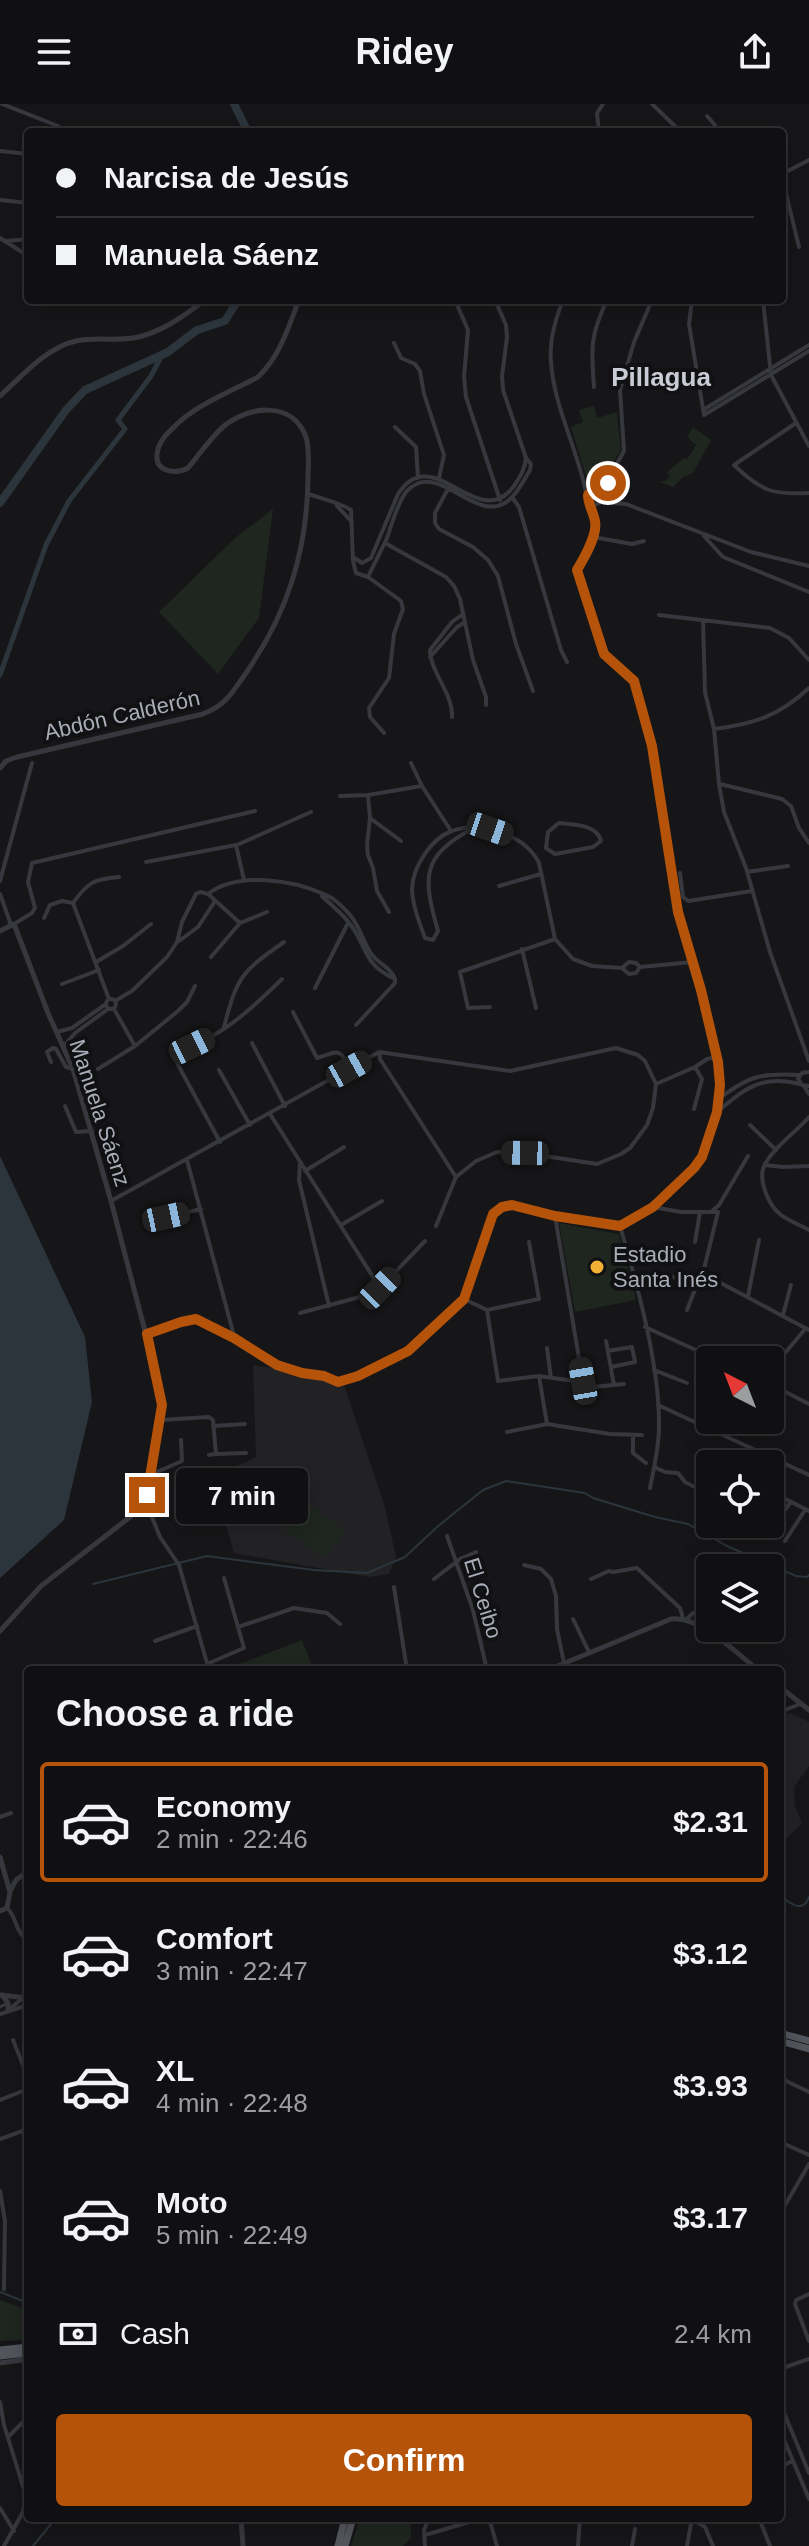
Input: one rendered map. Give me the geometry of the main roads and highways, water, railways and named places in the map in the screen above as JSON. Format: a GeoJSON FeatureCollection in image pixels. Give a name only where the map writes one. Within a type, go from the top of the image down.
{"type":"FeatureCollection","features":[{"type":"Feature","properties":{"kind":"main road"},"geometry":{"type":"LineString","coordinates":[[784,2034],[809,2041]]}},
{"type":"Feature","properties":{"kind":"main road"},"geometry":{"type":"LineString","coordinates":[[784,2042],[809,2049]]}},
{"type":"Feature","properties":{"kind":"main road"},"geometry":{"type":"LineString","coordinates":[[0,2350],[24,2353]]}},
{"type":"Feature","properties":{"kind":"main road"},"geometry":{"type":"LineString","coordinates":[[0,2356],[24,2353]]}},
{"type":"Feature","properties":{"kind":"main road"},"geometry":{"type":"LineString","coordinates":[[338,2546],[344,2522]]}},
{"type":"Feature","properties":{"kind":"main road"},"geometry":{"type":"LineString","coordinates":[[345,2546],[352,2522]]}},
{"type":"Feature","properties":{"kind":"waterway"},"geometry":{"type":"LineString","coordinates":[[234,104],[246,128]]}},
{"type":"Feature","properties":{"kind":"waterway"},"geometry":{"type":"LineString","coordinates":[[0,503],[66,410],[85,390],[168,352],[197,330],[225,321],[236,304]]}},
{"type":"Feature","properties":{"kind":"waterway"},"geometry":{"type":"LineString","coordinates":[[0,675],[46,545],[69,501],[125,429],[118,420],[151,376],[162,355]]}},
{"type":"Feature","properties":{"kind":"waterway"},"geometry":{"type":"LineString","coordinates":[[93,1584],[207,1556],[314,1570],[367,1573],[405,1557],[483,1490],[506,1481],[585,1493],[655,1517],[688,1524],[727,1546],[796,1576],[809,1575]]}},
{"type":"Feature","properties":{"kind":"waterway"},"geometry":{"type":"LineString","coordinates":[[784,1898],[800,1906],[809,1897]]}},
{"type":"Feature","properties":{"kind":"waterway"},"geometry":{"type":"LineString","coordinates":[[0,2292],[24,2301]]}},
{"type":"Feature","properties":{"kind":"waterway"},"geometry":{"type":"LineString","coordinates":[[33,2546],[53,2522]]}},
{"type":"Feature","properties":{"kind":"place","name":"Estadio Santa Inés"},"geometry":{"type":"Point","coordinates":[597,1267]}},
{"type":"Feature","properties":{"kind":"district","name":"Pillagua"},"geometry":{"type":"Point","coordinates":[661,377]}}]}
